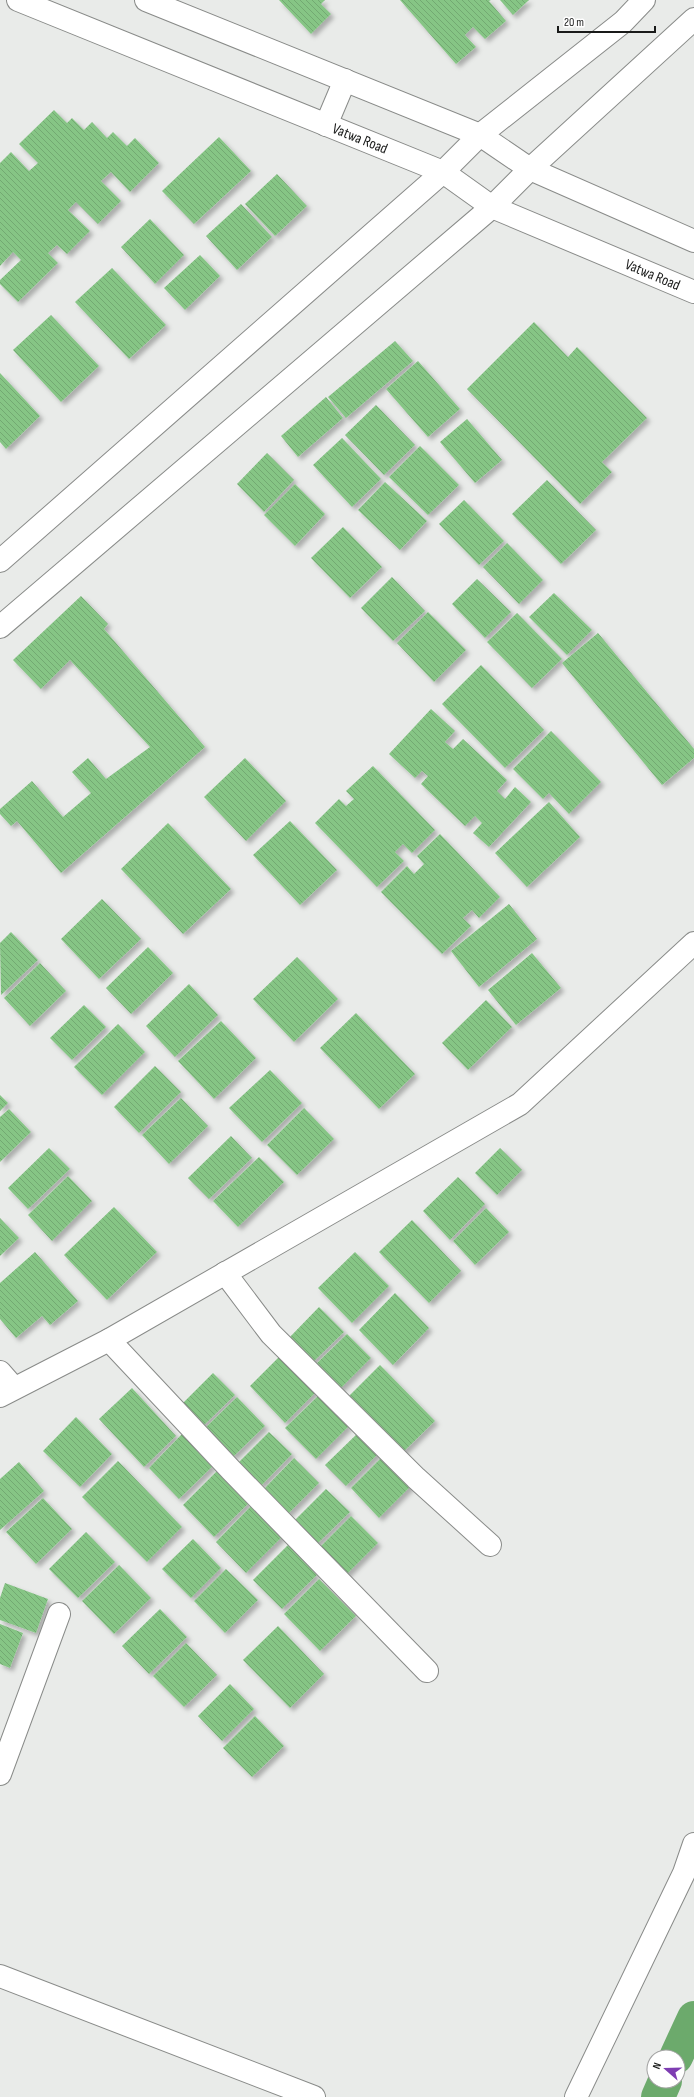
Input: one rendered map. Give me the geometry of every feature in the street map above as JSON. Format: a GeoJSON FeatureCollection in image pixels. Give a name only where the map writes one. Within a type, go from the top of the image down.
{"type":"FeatureCollection","features":[{"type":"Feature","properties":{"kind":"street","name":"Vatwa Road"},"geometry":{"type":"LineString","coordinates":[[18,0],[443,172],[492,208],[694,292]]}},
{"type":"Feature","properties":{"kind":"street"},"geometry":{"type":"LineString","coordinates":[[146,0],[480,135],[530,169],[694,241]]}},
{"type":"Feature","properties":{"kind":"street"},"geometry":{"type":"LineString","coordinates":[[0,561],[443,172],[480,135],[623,22],[644,0]]}},
{"type":"Feature","properties":{"kind":"street"},"geometry":{"type":"LineString","coordinates":[[0,627],[492,208],[530,169],[694,19]]}},
{"type":"Feature","properties":{"kind":"street"},"geometry":{"type":"LineString","coordinates":[[326,125],[345,80]]}},
{"type":"Feature","properties":{"kind":"street"},"geometry":{"type":"LineString","coordinates":[[0,1372],[7,1392],[109,1340],[520,1104],[694,943]]}},
{"type":"Feature","properties":{"kind":"street"},"geometry":{"type":"LineString","coordinates":[[225,1273],[272,1334],[416,1478],[490,1544]]}},
{"type":"Feature","properties":{"kind":"street"},"geometry":{"type":"LineString","coordinates":[[109,1340],[231,1470],[427,1671]]}},
{"type":"Feature","properties":{"kind":"street"},"geometry":{"type":"LineString","coordinates":[[0,1774],[59,1614]]}},
{"type":"Feature","properties":{"kind":"street"},"geometry":{"type":"LineString","coordinates":[[576,2097],[684,1873],[694,1844]]}},
{"type":"Feature","properties":{"kind":"street"},"geometry":{"type":"LineString","coordinates":[[0,1976],[314,2097]]}},
{"type":"Feature","properties":{"kind":"building"},"geometry":{"type":"Polygon","coordinates":[[[279,0],[325,0],[321,4],[331,14],[311,34],[279,0]]]}},
{"type":"Feature","properties":{"kind":"building"},"geometry":{"type":"Polygon","coordinates":[[[400,0],[491,0],[489,1],[506,21],[485,39],[473,27],[465,35],[476,47],[456,64],[400,0]]]}},
{"type":"Feature","properties":{"kind":"building"},"geometry":{"type":"Polygon","coordinates":[[[500,0],[529,0],[513,15],[500,0]]]}},
{"type":"Feature","properties":{"kind":"building"},"geometry":{"type":"Polygon","coordinates":[[[54,110],[67,123],[72,118],[84,130],[92,122],[107,138],[113,132],[127,146],[135,138],[159,163],[130,192],[111,172],[101,181],[121,201],[98,224],[76,202],[68,210],[90,231],[67,254],[57,245],[48,253],[58,263],[18,302],[0,284],[0,280],[21,260],[13,252],[0,266],[0,163],[11,152],[29,171],[38,163],[19,144],[54,110]]]}},
{"type":"Feature","properties":{"kind":"building"},"geometry":{"type":"Polygon","coordinates":[[[219,137],[251,171],[194,224],[162,191],[219,137]]]}},
{"type":"Feature","properties":{"kind":"building"},"geometry":{"type":"Polygon","coordinates":[[[277,174],[307,206],[275,236],[245,204],[277,174]]]}},
{"type":"Feature","properties":{"kind":"building"},"geometry":{"type":"Polygon","coordinates":[[[241,204],[272,237],[237,270],[206,236],[241,204]]]}},
{"type":"Feature","properties":{"kind":"building"},"geometry":{"type":"Polygon","coordinates":[[[150,219],[184,255],[155,284],[121,247],[150,219]]]}},
{"type":"Feature","properties":{"kind":"building"},"geometry":{"type":"Polygon","coordinates":[[[200,255],[220,276],[185,310],[164,288],[200,255]]]}},
{"type":"Feature","properties":{"kind":"building"},"geometry":{"type":"Polygon","coordinates":[[[112,268],[166,325],[129,359],[75,302],[112,268]]]}},
{"type":"Feature","properties":{"kind":"building"},"geometry":{"type":"Polygon","coordinates":[[[51,315],[99,366],[61,402],[13,350],[51,315]]]}},
{"type":"Feature","properties":{"kind":"building"},"geometry":{"type":"Polygon","coordinates":[[[534,322],[568,357],[577,347],[647,418],[602,462],[612,472],[580,504],[467,389],[534,322]]]}},
{"type":"Feature","properties":{"kind":"building"},"geometry":{"type":"Polygon","coordinates":[[[395,341],[413,361],[346,418],[328,397],[395,341]]]}},
{"type":"Feature","properties":{"kind":"building"},"geometry":{"type":"Polygon","coordinates":[[[418,361],[460,409],[428,437],[386,389],[418,361]]]}},
{"type":"Feature","properties":{"kind":"building"},"geometry":{"type":"Polygon","coordinates":[[[0,373],[40,416],[6,449],[0,442],[0,373]]]}},
{"type":"Feature","properties":{"kind":"building"},"geometry":{"type":"Polygon","coordinates":[[[326,397],[343,418],[298,457],[281,436],[326,397]]]}},
{"type":"Feature","properties":{"kind":"building"},"geometry":{"type":"Polygon","coordinates":[[[376,405],[415,445],[384,475],[345,435],[376,405]]]}},
{"type":"Feature","properties":{"kind":"building"},"geometry":{"type":"Polygon","coordinates":[[[467,419],[502,460],[475,483],[440,442],[467,419]]]}},
{"type":"Feature","properties":{"kind":"building"},"geometry":{"type":"Polygon","coordinates":[[[342,438],[381,479],[352,507],[313,465],[342,438]]]}},
{"type":"Feature","properties":{"kind":"building"},"geometry":{"type":"Polygon","coordinates":[[[420,446],[459,485],[428,515],[389,477],[420,446]]]}},
{"type":"Feature","properties":{"kind":"building"},"geometry":{"type":"Polygon","coordinates":[[[267,453],[294,480],[264,512],[237,484],[267,453]]]}},
{"type":"Feature","properties":{"kind":"building"},"geometry":{"type":"Polygon","coordinates":[[[547,480],[596,530],[561,564],[512,514],[547,480]]]}},
{"type":"Feature","properties":{"kind":"building"},"geometry":{"type":"Polygon","coordinates":[[[385,482],[427,521],[400,550],[358,510],[385,482]]]}},
{"type":"Feature","properties":{"kind":"building"},"geometry":{"type":"Polygon","coordinates":[[[295,484],[325,514],[295,546],[264,515],[295,484]]]}},
{"type":"Feature","properties":{"kind":"building"},"geometry":{"type":"Polygon","coordinates":[[[464,500],[504,541],[479,565],[439,524],[464,500]]]}},
{"type":"Feature","properties":{"kind":"building"},"geometry":{"type":"Polygon","coordinates":[[[343,527],[382,567],[350,598],[311,558],[343,527]]]}},
{"type":"Feature","properties":{"kind":"building"},"geometry":{"type":"Polygon","coordinates":[[[507,543],[543,580],[519,604],[483,567],[507,543]]]}},
{"type":"Feature","properties":{"kind":"building"},"geometry":{"type":"Polygon","coordinates":[[[392,577],[425,611],[393,641],[361,608],[392,577]]]}},
{"type":"Feature","properties":{"kind":"building"},"geometry":{"type":"Polygon","coordinates":[[[477,579],[511,612],[485,638],[452,604],[477,579]]]}},
{"type":"Feature","properties":{"kind":"building"},"geometry":{"type":"Polygon","coordinates":[[[554,593],[592,630],[567,655],[529,617],[554,593]]]}},
{"type":"Feature","properties":{"kind":"building"},"geometry":{"type":"Polygon","coordinates":[[[81,596],[108,624],[104,629],[205,747],[61,873],[17,821],[11,826],[0,814],[0,809],[32,781],[63,817],[91,793],[72,772],[88,758],[106,779],[150,747],[70,660],[41,689],[13,660],[81,596]]]}},
{"type":"Feature","properties":{"kind":"building"},"geometry":{"type":"Polygon","coordinates":[[[428,612],[466,650],[434,682],[397,643],[428,612]]]}},
{"type":"Feature","properties":{"kind":"building"},"geometry":{"type":"Polygon","coordinates":[[[517,613],[562,659],[532,688],[487,642],[517,613]]]}},
{"type":"Feature","properties":{"kind":"building"},"geometry":{"type":"Polygon","coordinates":[[[598,633],[694,749],[694,758],[662,785],[562,663],[598,633]]]}},
{"type":"Feature","properties":{"kind":"building"},"geometry":{"type":"Polygon","coordinates":[[[481,665],[544,730],[505,768],[442,704],[481,665]]]}},
{"type":"Feature","properties":{"kind":"building"},"geometry":{"type":"Polygon","coordinates":[[[431,709],[455,731],[445,742],[453,749],[463,739],[507,780],[497,791],[505,799],[515,787],[531,802],[489,847],[473,833],[482,823],[475,816],[465,826],[421,784],[428,776],[422,771],[415,778],[389,754],[431,709]]]}},
{"type":"Feature","properties":{"kind":"building"},"geometry":{"type":"Polygon","coordinates":[[[551,731],[601,782],[569,814],[549,793],[543,799],[513,769],[551,731]]]}},
{"type":"Feature","properties":{"kind":"building"},"geometry":{"type":"Polygon","coordinates":[[[245,758],[286,801],[246,841],[204,797],[245,758]]]}},
{"type":"Feature","properties":{"kind":"building"},"geometry":{"type":"Polygon","coordinates":[[[373,766],[435,830],[412,853],[403,844],[395,852],[404,861],[377,887],[315,823],[339,799],[346,806],[354,799],[346,791],[373,766]]]}},
{"type":"Feature","properties":{"kind":"building"},"geometry":{"type":"Polygon","coordinates":[[[549,802],[580,837],[527,887],[495,853],[549,802]]]}},
{"type":"Feature","properties":{"kind":"building"},"geometry":{"type":"Polygon","coordinates":[[[290,821],[337,870],[300,905],[253,855],[290,821]]]}},
{"type":"Feature","properties":{"kind":"building"},"geometry":{"type":"Polygon","coordinates":[[[168,823],[231,889],[183,934],[121,869],[168,823]]]}},
{"type":"Feature","properties":{"kind":"building"},"geometry":{"type":"Polygon","coordinates":[[[440,834],[500,897],[479,918],[472,910],[463,918],[471,926],[442,954],[381,892],[407,866],[414,874],[424,864],[417,856],[440,834]]]}},
{"type":"Feature","properties":{"kind":"building"},"geometry":{"type":"Polygon","coordinates":[[[102,899],[141,939],[99,979],[61,939],[102,899]]]}},
{"type":"Feature","properties":{"kind":"building"},"geometry":{"type":"Polygon","coordinates":[[[509,904],[537,939],[479,987],[451,951],[509,904]]]}},
{"type":"Feature","properties":{"kind":"building"},"geometry":{"type":"Polygon","coordinates":[[[11,932],[38,960],[1,995],[0,943],[11,932]]]}},
{"type":"Feature","properties":{"kind":"building"},"geometry":{"type":"Polygon","coordinates":[[[148,947],[173,973],[131,1014],[106,988],[148,947]]]}},
{"type":"Feature","properties":{"kind":"building"},"geometry":{"type":"Polygon","coordinates":[[[532,953],[561,988],[516,1025],[488,990],[532,953]]]}},
{"type":"Feature","properties":{"kind":"building"},"geometry":{"type":"Polygon","coordinates":[[[297,957],[338,999],[294,1042],[253,999],[297,957]]]}},
{"type":"Feature","properties":{"kind":"building"},"geometry":{"type":"Polygon","coordinates":[[[40,963],[66,991],[30,1026],[4,998],[40,963]]]}},
{"type":"Feature","properties":{"kind":"building"},"geometry":{"type":"Polygon","coordinates":[[[189,984],[218,1015],[175,1057],[146,1026],[189,984]]]}},
{"type":"Feature","properties":{"kind":"building"},"geometry":{"type":"Polygon","coordinates":[[[486,1000],[512,1027],[468,1070],[442,1043],[486,1000]]]}},
{"type":"Feature","properties":{"kind":"building"},"geometry":{"type":"Polygon","coordinates":[[[84,1005],[106,1027],[72,1060],[50,1038],[84,1005]]]}},
{"type":"Feature","properties":{"kind":"building"},"geometry":{"type":"Polygon","coordinates":[[[356,1013],[415,1074],[379,1109],[320,1048],[356,1013]]]}},
{"type":"Feature","properties":{"kind":"building"},"geometry":{"type":"Polygon","coordinates":[[[221,1021],[256,1058],[214,1099],[178,1061],[221,1021]]]}},
{"type":"Feature","properties":{"kind":"building"},"geometry":{"type":"Polygon","coordinates":[[[118,1024],[145,1052],[102,1095],[74,1067],[118,1024]]]}},
{"type":"Feature","properties":{"kind":"building"},"geometry":{"type":"Polygon","coordinates":[[[155,1066],[181,1092],[139,1133],[114,1107],[155,1066]]]}},
{"type":"Feature","properties":{"kind":"building"},"geometry":{"type":"Polygon","coordinates":[[[270,1070],[302,1103],[262,1142],[229,1108],[270,1070]]]}},
{"type":"Feature","properties":{"kind":"building"},"geometry":{"type":"Polygon","coordinates":[[[0,1095],[8,1103],[0,1111],[0,1095]]]}},
{"type":"Feature","properties":{"kind":"building"},"geometry":{"type":"Polygon","coordinates":[[[181,1098],[208,1126],[169,1164],[142,1135],[181,1098]]]}},
{"type":"Feature","properties":{"kind":"building"},"geometry":{"type":"Polygon","coordinates":[[[304,1108],[334,1139],[297,1175],[267,1145],[304,1108]]]}},
{"type":"Feature","properties":{"kind":"building"},"geometry":{"type":"Polygon","coordinates":[[[9,1109],[31,1132],[0,1162],[0,1117],[9,1109]]]}},
{"type":"Feature","properties":{"kind":"building"},"geometry":{"type":"Polygon","coordinates":[[[231,1136],[252,1158],[209,1199],[188,1178],[231,1136]]]}},
{"type":"Feature","properties":{"kind":"building"},"geometry":{"type":"Polygon","coordinates":[[[49,1148],[70,1169],[28,1209],[8,1188],[49,1148]]]}},
{"type":"Feature","properties":{"kind":"building"},"geometry":{"type":"Polygon","coordinates":[[[500,1148],[522,1170],[497,1195],[475,1173],[500,1148]]]}},
{"type":"Feature","properties":{"kind":"building"},"geometry":{"type":"Polygon","coordinates":[[[259,1157],[284,1182],[238,1227],[213,1201],[259,1157]]]}},
{"type":"Feature","properties":{"kind":"building"},"geometry":{"type":"Polygon","coordinates":[[[68,1176],[92,1201],[52,1241],[28,1215],[68,1176]]]}},
{"type":"Feature","properties":{"kind":"building"},"geometry":{"type":"Polygon","coordinates":[[[458,1177],[485,1204],[450,1240],[423,1211],[458,1177]]]}},
{"type":"Feature","properties":{"kind":"building"},"geometry":{"type":"Polygon","coordinates":[[[114,1207],[157,1252],[107,1300],[64,1255],[114,1207]]]}},
{"type":"Feature","properties":{"kind":"building"},"geometry":{"type":"Polygon","coordinates":[[[486,1208],[509,1232],[475,1265],[453,1241],[486,1208]]]}},
{"type":"Feature","properties":{"kind":"building"},"geometry":{"type":"Polygon","coordinates":[[[0,1218],[19,1238],[0,1256],[0,1218]]]}},
{"type":"Feature","properties":{"kind":"building"},"geometry":{"type":"Polygon","coordinates":[[[412,1220],[461,1271],[429,1303],[379,1252],[412,1220]]]}},
{"type":"Feature","properties":{"kind":"building"},"geometry":{"type":"Polygon","coordinates":[[[35,1252],[78,1301],[50,1325],[42,1316],[16,1338],[0,1319],[0,1283],[35,1252]]]}},
{"type":"Feature","properties":{"kind":"building"},"geometry":{"type":"Polygon","coordinates":[[[355,1252],[389,1286],[352,1323],[318,1288],[355,1252]]]}},
{"type":"Feature","properties":{"kind":"building"},"geometry":{"type":"Polygon","coordinates":[[[395,1293],[429,1328],[393,1365],[359,1330],[395,1293]]]}},
{"type":"Feature","properties":{"kind":"building"},"geometry":{"type":"Polygon","coordinates":[[[319,1307],[344,1332],[312,1363],[288,1339],[319,1307]]]}},
{"type":"Feature","properties":{"kind":"building"},"geometry":{"type":"Polygon","coordinates":[[[347,1334],[371,1358],[339,1390],[315,1365],[347,1334]]]}},
{"type":"Feature","properties":{"kind":"building"},"geometry":{"type":"Polygon","coordinates":[[[280,1356],[316,1392],[285,1423],[250,1386],[280,1356]]]}},
{"type":"Feature","properties":{"kind":"building"},"geometry":{"type":"Polygon","coordinates":[[[380,1365],[435,1421],[400,1455],[345,1400],[380,1365]]]}},
{"type":"Feature","properties":{"kind":"building"},"geometry":{"type":"Polygon","coordinates":[[[213,1373],[235,1395],[203,1426],[182,1404],[213,1373]]]}},
{"type":"Feature","properties":{"kind":"building"},"geometry":{"type":"Polygon","coordinates":[[[132,1388],[176,1436],[144,1467],[99,1419],[132,1388]]]}},
{"type":"Feature","properties":{"kind":"building"},"geometry":{"type":"Polygon","coordinates":[[[319,1395],[349,1426],[316,1459],[285,1428],[319,1395]]]}},
{"type":"Feature","properties":{"kind":"building"},"geometry":{"type":"Polygon","coordinates":[[[237,1397],[265,1426],[233,1457],[205,1428],[237,1397]]]}},
{"type":"Feature","properties":{"kind":"building"},"geometry":{"type":"Polygon","coordinates":[[[76,1417],[112,1454],[80,1487],[43,1451],[76,1417]]]}},
{"type":"Feature","properties":{"kind":"building"},"geometry":{"type":"Polygon","coordinates":[[[269,1432],[292,1454],[261,1486],[238,1463],[269,1432]]]}},
{"type":"Feature","properties":{"kind":"building"},"geometry":{"type":"Polygon","coordinates":[[[359,1432],[379,1453],[346,1486],[325,1465],[359,1432]]]}},
{"type":"Feature","properties":{"kind":"building"},"geometry":{"type":"Polygon","coordinates":[[[182,1434],[213,1466],[179,1499],[149,1468],[182,1434]]]}},
{"type":"Feature","properties":{"kind":"building"},"geometry":{"type":"Polygon","coordinates":[[[383,1456],[412,1485],[379,1518],[351,1488],[383,1456]]]}},
{"type":"Feature","properties":{"kind":"building"},"geometry":{"type":"Polygon","coordinates":[[[294,1458],[319,1483],[287,1515],[263,1490],[294,1458]]]}},
{"type":"Feature","properties":{"kind":"building"},"geometry":{"type":"Polygon","coordinates":[[[118,1461],[182,1527],[147,1562],[82,1497],[118,1461]]]}},
{"type":"Feature","properties":{"kind":"building"},"geometry":{"type":"Polygon","coordinates":[[[19,1462],[44,1491],[0,1530],[0,1479],[19,1462]]]}},
{"type":"Feature","properties":{"kind":"building"},"geometry":{"type":"Polygon","coordinates":[[[217,1471],[249,1503],[214,1537],[183,1505],[217,1471]]]}},
{"type":"Feature","properties":{"kind":"building"},"geometry":{"type":"Polygon","coordinates":[[[326,1489],[350,1512],[316,1545],[293,1522],[326,1489]]]}},
{"type":"Feature","properties":{"kind":"building"},"geometry":{"type":"Polygon","coordinates":[[[43,1498],[72,1529],[36,1564],[6,1532],[43,1498]]]}},
{"type":"Feature","properties":{"kind":"building"},"geometry":{"type":"Polygon","coordinates":[[[252,1505],[283,1536],[246,1573],[216,1542],[252,1505]]]}},
{"type":"Feature","properties":{"kind":"building"},"geometry":{"type":"Polygon","coordinates":[[[351,1516],[378,1543],[345,1576],[318,1549],[351,1516]]]}},
{"type":"Feature","properties":{"kind":"building"},"geometry":{"type":"Polygon","coordinates":[[[86,1532],[115,1562],[78,1598],[49,1569],[86,1532]]]}},
{"type":"Feature","properties":{"kind":"building"},"geometry":{"type":"Polygon","coordinates":[[[193,1539],[221,1568],[191,1598],[162,1569],[193,1539]]]}},
{"type":"Feature","properties":{"kind":"building"},"geometry":{"type":"Polygon","coordinates":[[[288,1545],[317,1575],[282,1609],[253,1580],[288,1545]]]}},
{"type":"Feature","properties":{"kind":"building"},"geometry":{"type":"Polygon","coordinates":[[[119,1565],[151,1598],[114,1634],[82,1601],[119,1565]]]}},
{"type":"Feature","properties":{"kind":"building"},"geometry":{"type":"Polygon","coordinates":[[[226,1569],[258,1600],[225,1633],[194,1601],[226,1569]]]}},
{"type":"Feature","properties":{"kind":"building"},"geometry":{"type":"Polygon","coordinates":[[[319,1579],[356,1616],[320,1651],[284,1614],[319,1579]]]}},
{"type":"Feature","properties":{"kind":"building"},"geometry":{"type":"Polygon","coordinates":[[[5,1583],[48,1599],[36,1633],[0,1620],[0,1598],[5,1583]]]}},
{"type":"Feature","properties":{"kind":"building"},"geometry":{"type":"Polygon","coordinates":[[[160,1609],[187,1637],[149,1674],[122,1646],[160,1609]]]}},
{"type":"Feature","properties":{"kind":"building"},"geometry":{"type":"Polygon","coordinates":[[[0,1624],[23,1633],[10,1668],[0,1664],[0,1624]]]}},
{"type":"Feature","properties":{"kind":"building"},"geometry":{"type":"Polygon","coordinates":[[[278,1626],[324,1674],[290,1708],[243,1660],[278,1626]]]}},
{"type":"Feature","properties":{"kind":"building"},"geometry":{"type":"Polygon","coordinates":[[[186,1643],[217,1675],[184,1707],[153,1676],[186,1643]]]}},
{"type":"Feature","properties":{"kind":"building"},"geometry":{"type":"Polygon","coordinates":[[[230,1684],[254,1709],[222,1741],[198,1716],[230,1684]]]}},
{"type":"Feature","properties":{"kind":"building"},"geometry":{"type":"Polygon","coordinates":[[[255,1716],[284,1746],[252,1777],[223,1748],[255,1716]]]}},
{"type":"Feature","properties":{"kind":"waterway"},"geometry":{"type":"LineString","coordinates":[[680,2049],[694,2018]]}},
{"type":"Feature","properties":{"kind":"waterway"},"geometry":{"type":"LineString","coordinates":[[658,2097],[662,2089]]}}]}
